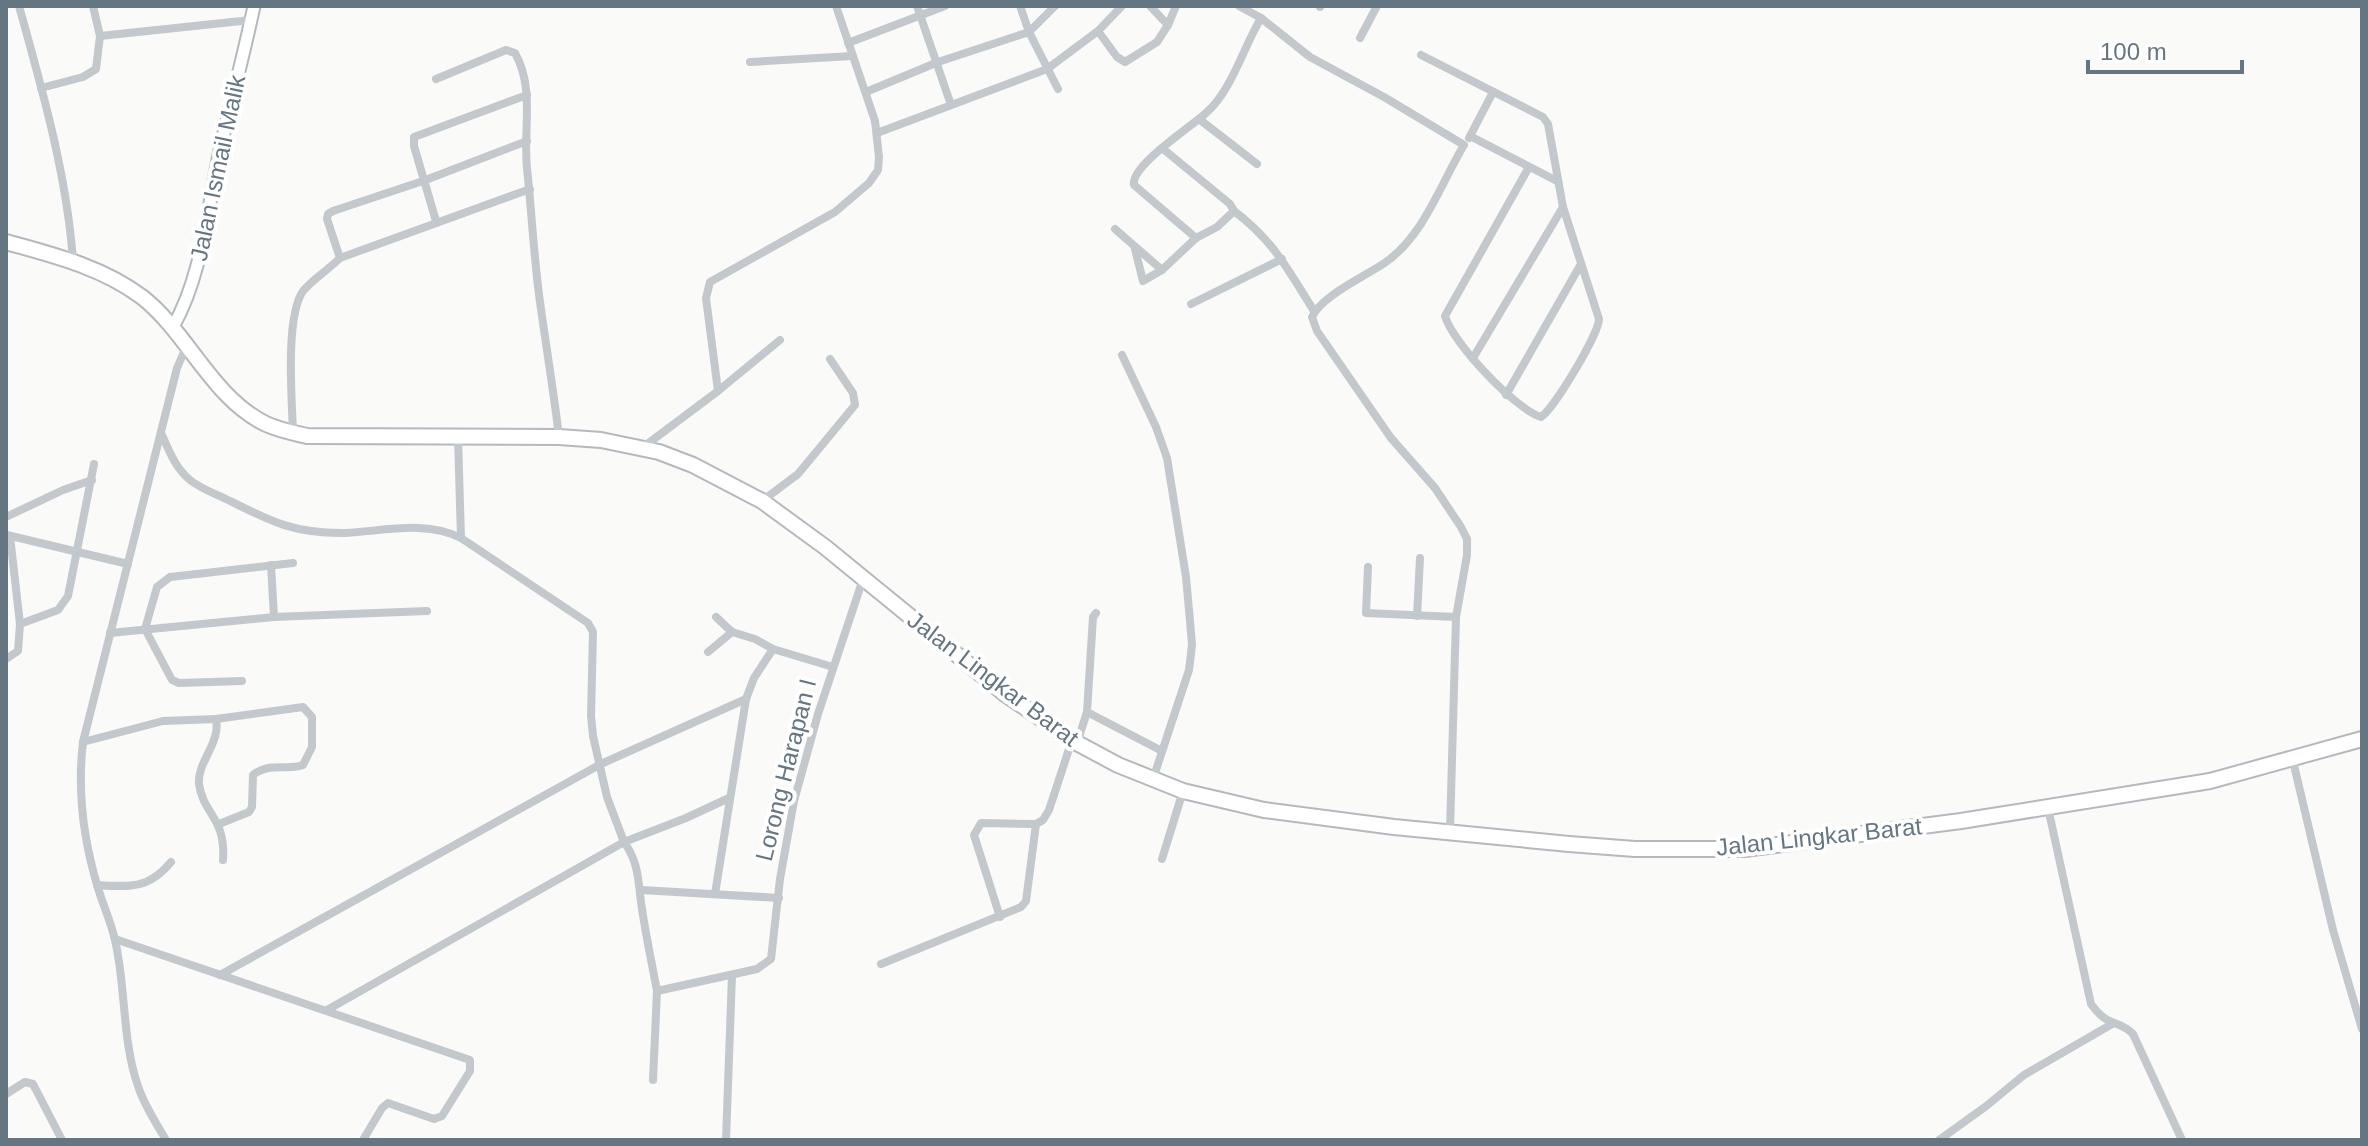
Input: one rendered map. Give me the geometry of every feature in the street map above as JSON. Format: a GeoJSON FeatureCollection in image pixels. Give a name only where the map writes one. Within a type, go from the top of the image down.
{"type":"FeatureCollection","features":[{"type":"Feature","properties":{"kind":"highway","name":"Jalan Lingkar Barat"},"geometry":{"type":"LineString","coordinates":[[6,242],[73,261],[117,280],[144,298],[173,327],[231,399],[265,423],[293,433],[307,436],[559,437],[601,440],[642,448],[693,465],[762,501],[825,547],[1005,694],[1074,742],[1183,791],[1264,810],[1394,827],[1635,849],[1745,849],[2048,808],[2210,781],[2293,761],[2362,739]]}},
{"type":"Feature","properties":{"kind":"main road","name":"Jalan Ismail Malik"},"geometry":{"type":"LineString","coordinates":[[173,327],[185,306],[201,250],[220,151],[254,6]]}},
{"type":"Feature","properties":{"kind":"street"},"geometry":{"type":"LineString","coordinates":[[19,6],[70,218],[73,261]]}},
{"type":"Feature","properties":{"kind":"street"},"geometry":{"type":"LineString","coordinates":[[41,88],[83,77],[96,69],[100,36],[93,6]]}},
{"type":"Feature","properties":{"kind":"street"},"geometry":{"type":"LineString","coordinates":[[718,391],[706,298],[710,282],[835,212],[878,170],[877,133],[836,6]]}},
{"type":"Feature","properties":{"kind":"street"},"geometry":{"type":"LineString","coordinates":[[917,6],[951,105]]}},
{"type":"Feature","properties":{"kind":"street"},"geometry":{"type":"LineString","coordinates":[[848,43],[945,6]]}},
{"type":"Feature","properties":{"kind":"street"},"geometry":{"type":"LineString","coordinates":[[1020,6],[1029,32],[1058,89]]}},
{"type":"Feature","properties":{"kind":"street"},"geometry":{"type":"LineString","coordinates":[[866,92],[938,62],[1029,32],[1055,6]]}},
{"type":"Feature","properties":{"kind":"street"},"geometry":{"type":"LineString","coordinates":[[877,133],[1047,69],[1098,31],[1122,6]]}},
{"type":"Feature","properties":{"kind":"street"},"geometry":{"type":"LineString","coordinates":[[1150,6],[1168,25]]}},
{"type":"Feature","properties":{"kind":"street"},"geometry":{"type":"LineString","coordinates":[[1098,31],[1117,57],[1125,62],[1157,42],[1176,6]]}},
{"type":"Feature","properties":{"kind":"street"},"geometry":{"type":"LineString","coordinates":[[1239,6],[1261,18],[1310,57],[1464,145]]}},
{"type":"Feature","properties":{"kind":"street"},"geometry":{"type":"LineString","coordinates":[[1360,38],[1377,6]]}},
{"type":"Feature","properties":{"kind":"street"},"geometry":{"type":"LineString","coordinates":[[1196,238],[1134,185],[1135,174],[1208,111],[1224,90],[1261,18]]}},
{"type":"Feature","properties":{"kind":"street"},"geometry":{"type":"LineString","coordinates":[[100,36],[251,20]]}},
{"type":"Feature","properties":{"kind":"street"},"geometry":{"type":"LineString","coordinates":[[436,79],[511,50],[521,65],[527,95],[530,189],[541,308],[559,437]]}},
{"type":"Feature","properties":{"kind":"street"},"geometry":{"type":"LineString","coordinates":[[1421,55],[1545,120],[1563,207],[1599,319],[1594,337],[1545,415],[1537,416],[1506,395],[1449,328],[1445,316],[1529,167]]}},
{"type":"Feature","properties":{"kind":"street"},"geometry":{"type":"LineString","coordinates":[[750,62],[852,56]]}},
{"type":"Feature","properties":{"kind":"street"},"geometry":{"type":"LineString","coordinates":[[1314,311],[1385,263],[1411,240],[1493,92]]}},
{"type":"Feature","properties":{"kind":"street"},"geometry":{"type":"LineString","coordinates":[[436,221],[414,146],[415,135],[527,95]]}},
{"type":"Feature","properties":{"kind":"street"},"geometry":{"type":"LineString","coordinates":[[1199,119],[1257,164]]}},
{"type":"Feature","properties":{"kind":"street"},"geometry":{"type":"LineString","coordinates":[[1470,136],[1557,181]]}},
{"type":"Feature","properties":{"kind":"street"},"geometry":{"type":"LineString","coordinates":[[340,258],[327,219],[329,212],[423,181],[527,141]]}},
{"type":"Feature","properties":{"kind":"street"},"geometry":{"type":"LineString","coordinates":[[1162,148],[1256,227],[1282,259],[1314,311],[1312,323],[1317,331],[1391,438],[1435,488],[1465,534],[1467,555],[1456,617],[1452,683],[1450,831]]}},
{"type":"Feature","properties":{"kind":"street"},"geometry":{"type":"LineString","coordinates":[[293,433],[291,354],[301,295],[314,279],[340,258],[530,189]]}},
{"type":"Feature","properties":{"kind":"street"},"geometry":{"type":"LineString","coordinates":[[1473,358],[1563,207]]}},
{"type":"Feature","properties":{"kind":"street"},"geometry":{"type":"LineString","coordinates":[[1134,247],[1143,281],[1162,270],[1196,238],[1217,227],[1234,211]]}},
{"type":"Feature","properties":{"kind":"street"},"geometry":{"type":"LineString","coordinates":[[1115,229],[1162,270]]}},
{"type":"Feature","properties":{"kind":"street"},"geometry":{"type":"LineString","coordinates":[[1191,304],[1282,259]]}},
{"type":"Feature","properties":{"kind":"street"},"geometry":{"type":"LineString","coordinates":[[1506,395],[1581,264]]}},
{"type":"Feature","properties":{"kind":"street"},"geometry":{"type":"LineString","coordinates":[[642,448],[780,340]]}},
{"type":"Feature","properties":{"kind":"street"},"geometry":{"type":"LineString","coordinates":[[166,1140],[138,1086],[131,1059],[115,939],[97,885],[81,809],[80,769],[83,742],[110,633],[177,368],[187,345]]}},
{"type":"Feature","properties":{"kind":"street"},"geometry":{"type":"LineString","coordinates":[[1122,355],[1167,458],[1186,577],[1191,659],[1153,779]]}},
{"type":"Feature","properties":{"kind":"street"},"geometry":{"type":"LineString","coordinates":[[762,501],[798,474],[855,405],[853,393],[830,359]]}},
{"type":"Feature","properties":{"kind":"street"},"geometry":{"type":"LineString","coordinates":[[161,433],[176,465],[190,481],[286,528],[310,533],[428,528],[449,532],[590,625],[593,632],[591,716],[607,797],[624,842],[636,862],[641,908],[657,991],[653,1080]]}},
{"type":"Feature","properties":{"kind":"street"},"geometry":{"type":"LineString","coordinates":[[458,437],[461,538]]}},
{"type":"Feature","properties":{"kind":"street"},"geometry":{"type":"LineString","coordinates":[[20,624],[58,610],[68,596],[94,464]]}},
{"type":"Feature","properties":{"kind":"street"},"geometry":{"type":"LineString","coordinates":[[6,517],[92,480]]}},
{"type":"Feature","properties":{"kind":"street"},"geometry":{"type":"LineString","coordinates":[[6,659],[18,651],[20,624],[8,536],[128,564]]}},
{"type":"Feature","properties":{"kind":"street"},"geometry":{"type":"LineString","coordinates":[[1417,616],[1420,558]]}},
{"type":"Feature","properties":{"kind":"street"},"geometry":{"type":"LineString","coordinates":[[242,681],[179,683],[172,680],[145,629],[157,587],[164,579],[293,563]]}},
{"type":"Feature","properties":{"kind":"street"},"geometry":{"type":"LineString","coordinates":[[271,565],[274,617]]}},
{"type":"Feature","properties":{"kind":"street"},"geometry":{"type":"LineString","coordinates":[[1368,567],[1366,613],[1456,617]]}},
{"type":"Feature","properties":{"kind":"street","name":"Lorong Harapan I"},"geometry":{"type":"LineString","coordinates":[[732,975],[757,969],[771,959],[791,815],[833,667],[863,579]]}},
{"type":"Feature","properties":{"kind":"street"},"geometry":{"type":"LineString","coordinates":[[110,633],[274,617],[427,611]]}},
{"type":"Feature","properties":{"kind":"street"},"geometry":{"type":"LineString","coordinates":[[1000,917],[974,835],[976,828],[981,823],[1036,824],[1046,817],[1087,712],[1093,617],[1096,613]]}},
{"type":"Feature","properties":{"kind":"street"},"geometry":{"type":"LineString","coordinates":[[716,617],[732,632],[773,649],[833,667]]}},
{"type":"Feature","properties":{"kind":"street"},"geometry":{"type":"LineString","coordinates":[[708,652],[732,632]]}},
{"type":"Feature","properties":{"kind":"street"},"geometry":{"type":"LineString","coordinates":[[715,894],[746,699],[754,678],[773,649]]}},
{"type":"Feature","properties":{"kind":"street"},"geometry":{"type":"LineString","coordinates":[[220,975],[601,764],[746,699]]}},
{"type":"Feature","properties":{"kind":"street"},"geometry":{"type":"LineString","coordinates":[[83,742],[163,721],[216,719],[303,707],[312,717],[312,747],[303,765],[258,770],[253,775],[249,812],[219,824]]}},
{"type":"Feature","properties":{"kind":"street"},"geometry":{"type":"LineString","coordinates":[[1087,712],[1162,751]]}},
{"type":"Feature","properties":{"kind":"street"},"geometry":{"type":"LineString","coordinates":[[216,719],[216,737],[198,780],[225,839],[223,860]]}},
{"type":"Feature","properties":{"kind":"street"},"geometry":{"type":"LineString","coordinates":[[2293,761],[2333,930],[2362,1029]]}},
{"type":"Feature","properties":{"kind":"street"},"geometry":{"type":"LineString","coordinates":[[1162,859],[1183,791]]}},
{"type":"Feature","properties":{"kind":"street"},"geometry":{"type":"LineString","coordinates":[[327,1010],[624,842],[729,798]]}},
{"type":"Feature","properties":{"kind":"street"},"geometry":{"type":"LineString","coordinates":[[2048,808],[2091,1004],[2103,1019],[2127,1028],[2133,1034],[2182,1140]]}},
{"type":"Feature","properties":{"kind":"street"},"geometry":{"type":"LineString","coordinates":[[881,964],[1021,907],[1026,901],[1036,824]]}},
{"type":"Feature","properties":{"kind":"street"},"geometry":{"type":"LineString","coordinates":[[97,885],[141,884],[160,875],[171,862]]}},
{"type":"Feature","properties":{"kind":"street"},"geometry":{"type":"LineString","coordinates":[[641,890],[779,898]]}},
{"type":"Feature","properties":{"kind":"street"},"geometry":{"type":"LineString","coordinates":[[115,939],[466,1057],[471,1063],[470,1071],[442,1116],[434,1119],[388,1103],[363,1140]]}},
{"type":"Feature","properties":{"kind":"street"},"geometry":{"type":"LineString","coordinates":[[657,991],[732,975],[726,1140]]}},
{"type":"Feature","properties":{"kind":"street"},"geometry":{"type":"LineString","coordinates":[[1939,1140],[2024,1075],[2112,1024]]}},
{"type":"Feature","properties":{"kind":"street"},"geometry":{"type":"LineString","coordinates":[[6,1094],[25,1082],[33,1084],[62,1140]]}}]}
